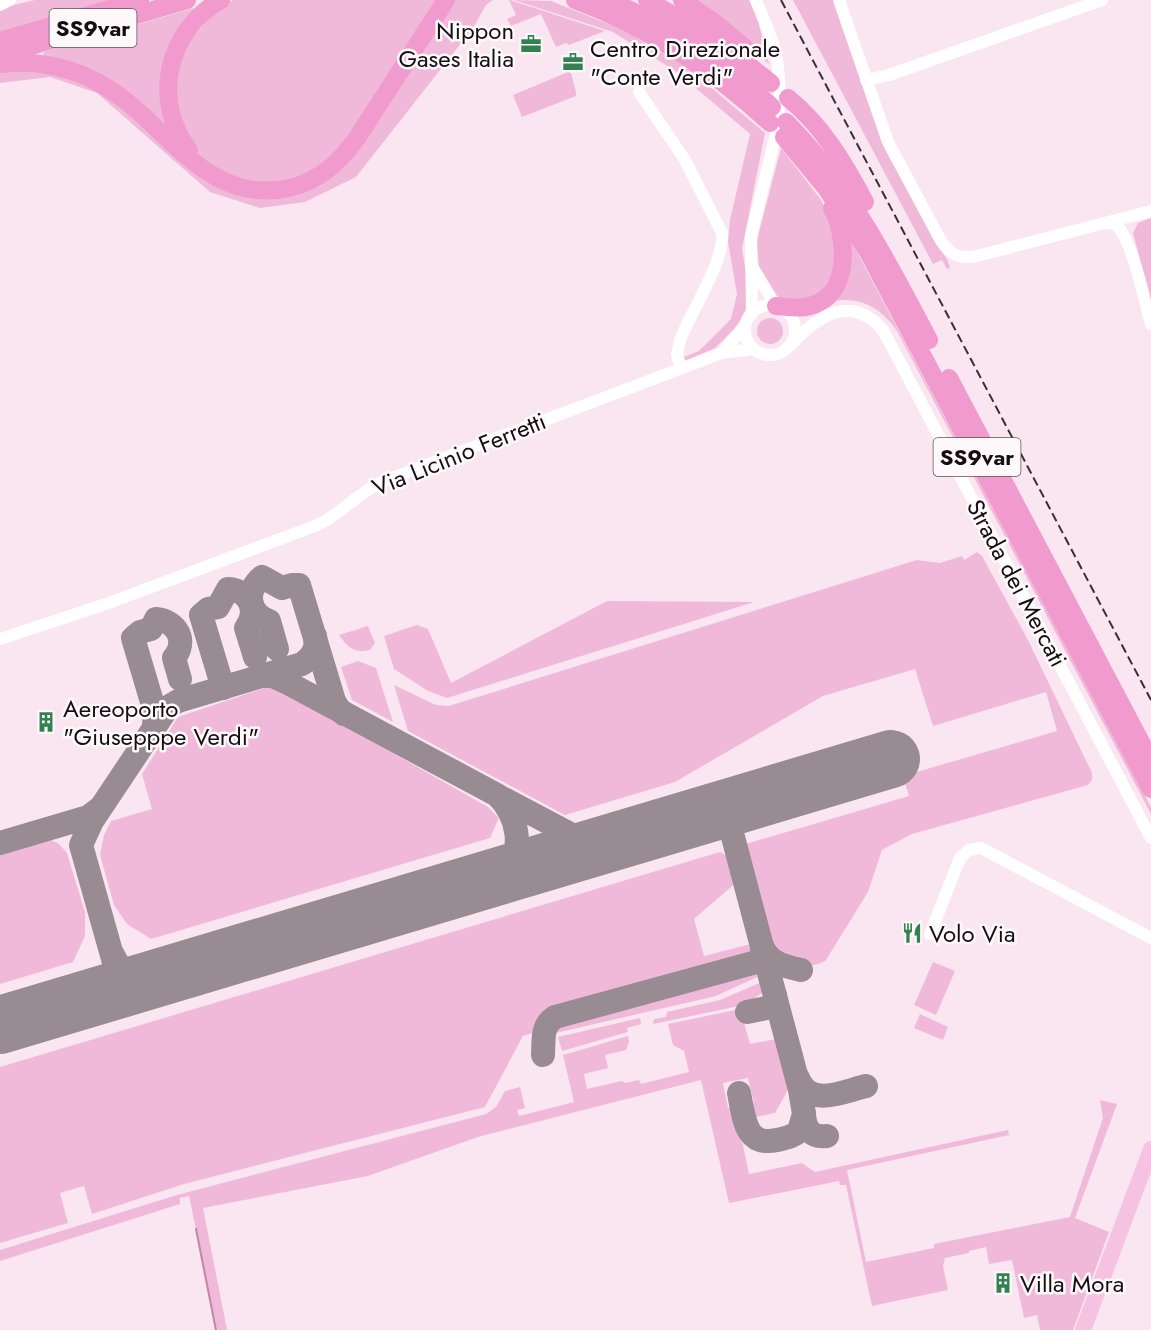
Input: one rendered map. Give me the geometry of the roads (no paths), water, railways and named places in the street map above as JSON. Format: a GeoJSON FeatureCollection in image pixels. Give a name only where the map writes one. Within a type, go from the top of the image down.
{"type":"FeatureCollection","features":[{"type":"Feature","properties":{"kind":"highway","name":"SS9var"},"geometry":{"type":"LineString","coordinates":[[0,41],[141,0]]}},
{"type":"Feature","properties":{"kind":"highway","name":"SS9var"},"geometry":{"type":"LineString","coordinates":[[0,55],[187,0]]}},
{"type":"Feature","properties":{"kind":"highway"},"geometry":{"type":"LineString","coordinates":[[206,170],[184,143],[176,128],[169,100],[168,76],[175,50],[183,36],[202,13],[221,0]]}},
{"type":"Feature","properties":{"kind":"highway"},"geometry":{"type":"LineString","coordinates":[[0,64],[20,62],[48,65],[72,71],[98,82],[122,98],[187,157],[229,183],[263,190],[296,186],[326,172],[352,145],[446,0]]}},
{"type":"Feature","properties":{"kind":"highway","name":"SS9var"},"geometry":{"type":"LineString","coordinates":[[575,0],[621,20],[680,52],[778,122],[820,159],[854,204],[879,245],[1151,761]]}},
{"type":"Feature","properties":{"kind":"highway","name":"SS9var"},"geometry":{"type":"LineString","coordinates":[[609,0],[658,24],[699,49],[737,78],[778,122],[826,188],[868,252],[1151,789]]}},
{"type":"Feature","properties":{"kind":"highway"},"geometry":{"type":"LineString","coordinates":[[647,0],[718,41],[780,86]]}},
{"type":"Feature","properties":{"kind":"highway"},"geometry":{"type":"LineString","coordinates":[[682,0],[724,30],[780,86],[827,140],[856,185],[895,261],[918,318]]}},
{"type":"Feature","properties":{"kind":"highway"},"geometry":{"type":"LineString","coordinates":[[778,122],[834,212],[842,235],[843,252],[838,280],[823,301],[804,308],[780,307]]}},
{"type":"Feature","properties":{"kind":"main road"},"geometry":{"type":"LineString","coordinates":[[1083,1330],[1151,1149]]}},
{"type":"Feature","properties":{"kind":"street"},"geometry":{"type":"LineString","coordinates":[[0,5],[8,0]]}},
{"type":"Feature","properties":{"kind":"street"},"geometry":{"type":"LineString","coordinates":[[722,353],[746,326],[752,314],[751,236],[777,127],[780,96],[778,66],[771,34],[756,0]]}},
{"type":"Feature","properties":{"kind":"street"},"geometry":{"type":"LineString","coordinates":[[839,0],[885,134],[896,159],[948,251],[964,257],[977,256],[1147,212]]}},
{"type":"Feature","properties":{"kind":"street"},"geometry":{"type":"LineString","coordinates":[[866,80],[890,75],[1102,0]]}},
{"type":"Feature","properties":{"kind":"street"},"geometry":{"type":"LineString","coordinates":[[639,92],[686,160],[722,233],[718,256],[680,340],[677,355],[681,368]]}},
{"type":"Feature","properties":{"kind":"street"},"geometry":{"type":"LineString","coordinates":[[1129,246],[1130,225],[1135,217],[1147,212]]}},
{"type":"Feature","properties":{"kind":"street"},"geometry":{"type":"LineString","coordinates":[[1103,223],[1111,223],[1118,227],[1129,246],[1151,324]]}},
{"type":"Feature","properties":{"kind":"street"},"geometry":{"type":"LineString","coordinates":[[753,267],[780,307],[794,321],[796,329],[791,345]]}},
{"type":"Feature","properties":{"kind":"street","name":"Strada dei Mercati"},"geometry":{"type":"LineString","coordinates":[[752,314],[763,306],[780,307],[792,312],[804,313],[843,305],[854,306],[875,315],[888,329],[1151,827]]}},
{"type":"Feature","properties":{"kind":"street","name":"Strada dei Mercati"},"geometry":{"type":"LineString","coordinates":[[754,349],[769,356],[778,355],[815,321],[839,312],[860,314],[883,330],[1151,838]]}},
{"type":"Feature","properties":{"kind":"street"},"geometry":{"type":"LineString","coordinates":[[746,326],[748,343],[754,349]]}},
{"type":"Feature","properties":{"kind":"street","name":"Via Licinio Ferretti"},"geometry":{"type":"LineString","coordinates":[[0,639],[106,604],[321,523],[359,494],[384,481],[722,353],[754,349]]}},
{"type":"Feature","properties":{"kind":"street"},"geometry":{"type":"LineString","coordinates":[[930,934],[960,858],[969,850],[981,848],[1151,938]]}},
{"type":"Feature","properties":{"kind":"waterway"},"geometry":{"type":"LineString","coordinates":[[196,1229],[216,1330]]}},
{"type":"Feature","properties":{"kind":"railway"},"geometry":{"type":"LineString","coordinates":[[781,0],[1151,700]]}},
{"type":"Feature","properties":{"kind":"place","name":"Nippon Gases Italia"},"geometry":{"type":"Point","coordinates":[531,44]}},
{"type":"Feature","properties":{"kind":"place","name":"Centro Direzionale \"Conte Verdi\""},"geometry":{"type":"Point","coordinates":[573,62]}},
{"type":"Feature","properties":{"kind":"place","name":"Aereoporto \"Giusepppe Verdi\""},"geometry":{"type":"Point","coordinates":[46,722]}},
{"type":"Feature","properties":{"kind":"place","name":"Volo Via"},"geometry":{"type":"Point","coordinates":[912,933]}},
{"type":"Feature","properties":{"kind":"place","name":"Villa Mora"},"geometry":{"type":"Point","coordinates":[1003,1283]}}]}
